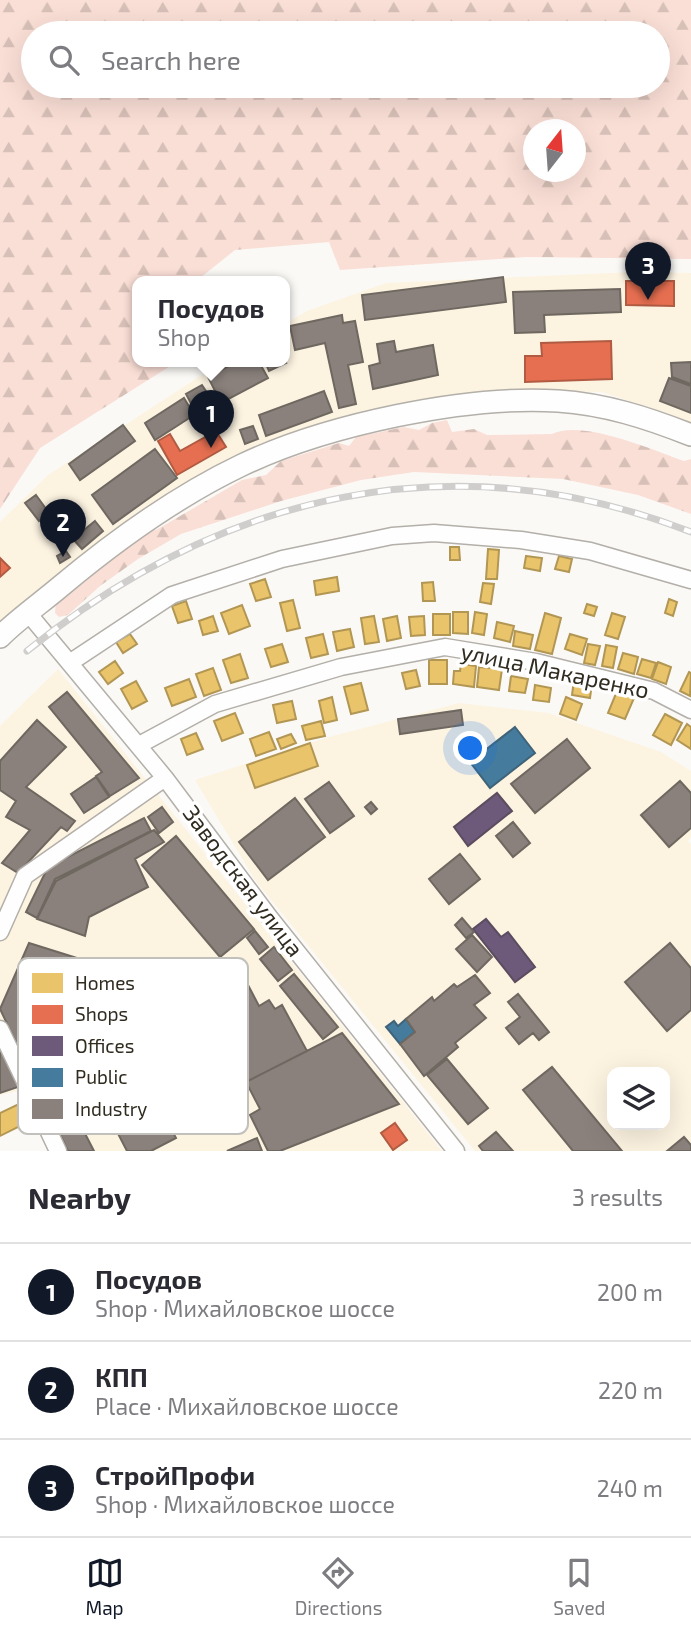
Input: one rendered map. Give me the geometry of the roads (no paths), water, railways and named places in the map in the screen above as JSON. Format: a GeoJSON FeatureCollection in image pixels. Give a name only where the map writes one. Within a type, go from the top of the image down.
{"type":"FeatureCollection","features":[{"type":"Feature","properties":{"kind":"main road"},"geometry":{"type":"LineString","coordinates":[[0,637],[133,531],[200,487],[244,464],[358,426],[405,414],[466,405],[557,401],[628,412],[691,435]]}},
{"type":"Feature","properties":{"kind":"street"},"geometry":{"type":"LineString","coordinates":[[71,662],[172,595],[282,559],[392,536],[434,533],[521,540],[590,551],[691,580]]}},
{"type":"Feature","properties":{"kind":"street","name":"Заводская улица"},"geometry":{"type":"LineString","coordinates":[[29,613],[139,745],[270,918],[456,1151]]}},
{"type":"Feature","properties":{"kind":"street","name":"улица Макаренко"},"geometry":{"type":"LineString","coordinates":[[139,745],[215,704],[341,667],[445,648],[536,662],[654,691],[691,710]]}},
{"type":"Feature","properties":{"kind":"street"},"geometry":{"type":"LineString","coordinates":[[0,932],[25,876],[165,778]]}},
{"type":"Feature","properties":{"kind":"street"},"geometry":{"type":"LineString","coordinates":[[0,1029],[18,1067]]}},
{"type":"Feature","properties":{"kind":"street"},"geometry":{"type":"LineString","coordinates":[[50,1134],[58,1151]]}},
{"type":"Feature","properties":{"kind":"railway"},"geometry":{"type":"LineString","coordinates":[[27,651],[102,597],[180,553],[260,519],[343,497],[428,487],[514,489],[602,504],[691,532]]}},
{"type":"Feature","properties":{"kind":"place","name":"СтройПрофи"},"geometry":{"type":"Point","coordinates":[648,300]}},
{"type":"Feature","properties":{"kind":"place","name":"Посудов"},"geometry":{"type":"Point","coordinates":[211,448]}},
{"type":"Feature","properties":{"kind":"place","name":"КПП"},"geometry":{"type":"Point","coordinates":[63,557]}}]}
